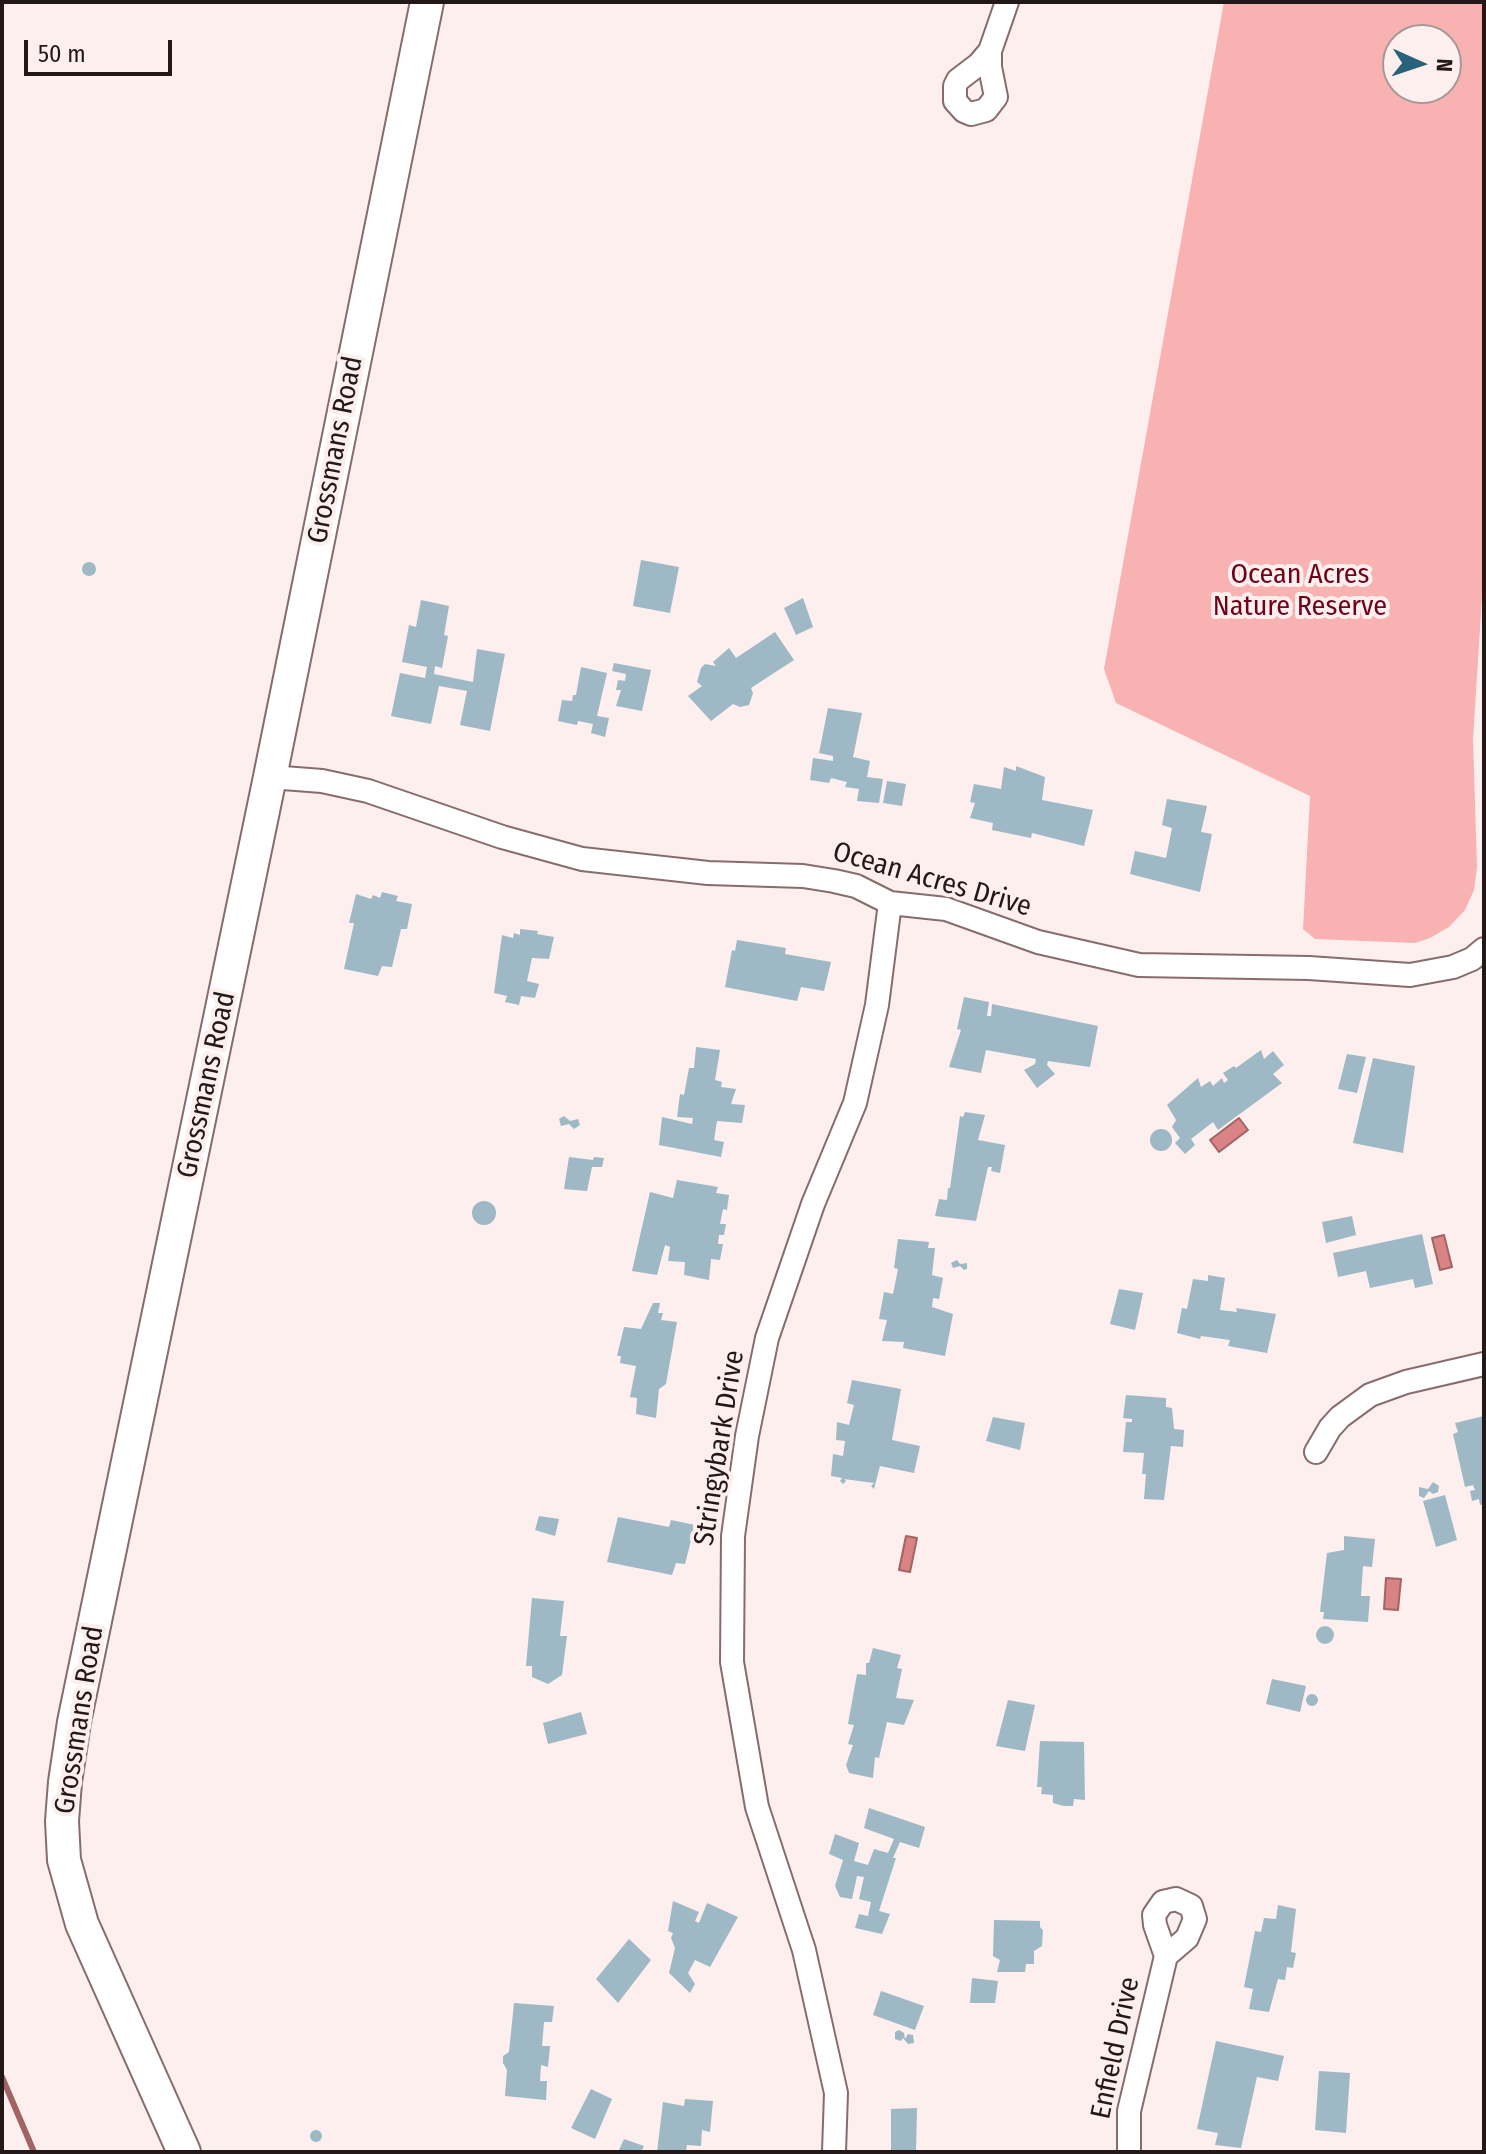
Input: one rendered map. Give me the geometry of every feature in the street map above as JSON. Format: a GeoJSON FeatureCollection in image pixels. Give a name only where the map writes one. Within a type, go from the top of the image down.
{"type":"FeatureCollection","features":[{"type":"Feature","properties":{"kind":"street","name":"Grossmans Road"},"geometry":{"type":"LineString","coordinates":[[184,2152],[82,1924],[64,1860],[63,1808],[74,1722],[427,2]]}},
{"type":"Feature","properties":{"kind":"street"},"geometry":{"type":"LineString","coordinates":[[990,51],[1007,2]]}},
{"type":"Feature","properties":{"kind":"street","name":"Ocean Acres Drive"},"geometry":{"type":"LineString","coordinates":[[270,777],[322,781],[368,791],[502,837],[582,859],[708,873],[803,876],[856,886],[890,903],[946,909],[1038,942],[1139,965],[1309,968],[1410,975],[1453,967],[1484,950]]}},
{"type":"Feature","properties":{"kind":"street","name":"Stringybark Drive"},"geometry":{"type":"LineString","coordinates":[[834,2152],[836,2093],[804,1950],[757,1807],[732,1662],[733,1536],[747,1436],[767,1338],[813,1204],[855,1103],[877,1005],[890,903]]}},
{"type":"Feature","properties":{"kind":"street"},"geometry":{"type":"LineString","coordinates":[[1316,1452],[1340,1417],[1370,1395],[1406,1382],[1484,1364]]}},
{"type":"Feature","properties":{"kind":"street","name":"Enfield Drive"},"geometry":{"type":"LineString","coordinates":[[1129,2152],[1129,2111],[1166,1956]]}},
{"type":"Feature","properties":{"kind":"green space","name":"Ocean Acres Nature Reserve"},"geometry":{"type":"Polygon","coordinates":[[[1224,2],[1484,2],[1484,565],[1473,739],[1477,867],[1474,890],[1465,910],[1449,927],[1415,943],[1315,939],[1303,929],[1310,796],[1116,703],[1104,669],[1224,2]]]}},
{"type":"Feature","properties":{"kind":"shaded area"},"geometry":{"type":"Polygon","coordinates":[[[1239,1118],[1248,1130],[1219,1152],[1210,1140],[1239,1118]]]}},
{"type":"Feature","properties":{"kind":"shaded area"},"geometry":{"type":"Polygon","coordinates":[[[1444,1235],[1452,1267],[1440,1270],[1432,1238],[1444,1235]]]}},
{"type":"Feature","properties":{"kind":"shaded area"},"geometry":{"type":"Polygon","coordinates":[[[906,1536],[917,1538],[910,1572],[899,1570],[906,1536]]]}},
{"type":"Feature","properties":{"kind":"shaded area"},"geometry":{"type":"Polygon","coordinates":[[[1386,1578],[1401,1579],[1398,1610],[1384,1609],[1386,1578]]]}},
{"type":"Feature","properties":{"kind":"building"},"geometry":{"type":"Polygon","coordinates":[[[641,560],[679,567],[670,613],[633,606],[641,560]]]}},
{"type":"Feature","properties":{"kind":"building"},"geometry":{"type":"Polygon","coordinates":[[[89,562],[96,569],[89,576],[82,569],[89,562]]]}},
{"type":"Feature","properties":{"kind":"building"},"geometry":{"type":"Polygon","coordinates":[[[803,598],[813,627],[796,635],[784,608],[803,598]]]}},
{"type":"Feature","properties":{"kind":"building"},"geometry":{"type":"Polygon","coordinates":[[[421,600],[449,606],[442,668],[435,666],[434,674],[473,682],[477,649],[505,654],[490,731],[460,725],[467,691],[439,686],[431,724],[391,716],[400,673],[425,678],[427,667],[402,662],[409,625],[416,627],[421,600]]]}},
{"type":"Feature","properties":{"kind":"building"},"geometry":{"type":"Polygon","coordinates":[[[775,632],[794,660],[751,688],[753,693],[749,705],[740,707],[733,704],[711,721],[688,696],[702,686],[697,682],[701,668],[705,664],[716,666],[713,662],[729,648],[736,658],[775,632]]]}},
{"type":"Feature","properties":{"kind":"building"},"geometry":{"type":"Polygon","coordinates":[[[614,663],[651,670],[642,711],[616,706],[621,690],[616,690],[618,680],[625,681],[626,674],[612,671],[614,663]]]}},
{"type":"Feature","properties":{"kind":"building"},"geometry":{"type":"Polygon","coordinates":[[[581,667],[607,673],[597,716],[609,718],[605,737],[591,733],[593,724],[558,721],[562,700],[572,701],[573,695],[576,695],[581,667]]]}},
{"type":"Feature","properties":{"kind":"building"},"geometry":{"type":"Polygon","coordinates":[[[828,708],[862,713],[853,757],[870,761],[867,777],[883,779],[879,803],[857,801],[859,789],[845,787],[847,782],[831,778],[829,783],[810,780],[813,758],[833,761],[833,756],[819,753],[828,708]]]}},
{"type":"Feature","properties":{"kind":"building"},"geometry":{"type":"Polygon","coordinates":[[[1016,766],[1045,777],[1042,800],[1093,810],[1084,846],[1032,833],[1031,838],[992,830],[993,823],[970,818],[975,803],[970,802],[974,784],[1001,789],[1004,767],[1016,771],[1016,766]]]}},
{"type":"Feature","properties":{"kind":"building"},"geometry":{"type":"Polygon","coordinates":[[[887,781],[906,784],[902,806],[883,803],[887,781]]]}},
{"type":"Feature","properties":{"kind":"building"},"geometry":{"type":"Polygon","coordinates":[[[1167,799],[1207,806],[1201,832],[1212,834],[1200,892],[1130,874],[1135,851],[1166,858],[1172,828],[1162,825],[1167,799]]]}},
{"type":"Feature","properties":{"kind":"building"},"geometry":{"type":"Polygon","coordinates":[[[382,892],[398,896],[396,901],[412,904],[407,929],[401,929],[392,967],[382,966],[378,976],[344,969],[354,923],[349,923],[356,894],[371,899],[373,895],[380,898],[382,892]]]}},
{"type":"Feature","properties":{"kind":"building"},"geometry":{"type":"Polygon","coordinates":[[[520,929],[554,937],[549,959],[532,958],[527,981],[539,984],[535,998],[521,996],[519,1005],[505,1002],[507,996],[494,993],[502,935],[513,938],[514,933],[520,935],[520,929]]]}},
{"type":"Feature","properties":{"kind":"building"},"geometry":{"type":"Polygon","coordinates":[[[737,940],[786,948],[785,954],[831,962],[824,991],[801,987],[797,1001],[725,987],[737,940]]]}},
{"type":"Feature","properties":{"kind":"building"},"geometry":{"type":"Polygon","coordinates":[[[964,997],[989,1002],[987,1016],[991,1016],[992,1004],[1098,1026],[1090,1067],[1048,1061],[1047,1065],[1055,1074],[1037,1088],[1024,1070],[1035,1064],[1036,1059],[986,1050],[981,1073],[949,1067],[961,1030],[957,1029],[964,997]]]}},
{"type":"Feature","properties":{"kind":"building"},"geometry":{"type":"Polygon","coordinates":[[[696,1047],[720,1050],[715,1080],[722,1082],[721,1087],[736,1089],[731,1104],[745,1105],[742,1123],[717,1121],[714,1140],[724,1142],[721,1157],[659,1145],[662,1117],[692,1124],[693,1118],[677,1117],[680,1094],[684,1095],[689,1068],[694,1068],[696,1047]]]}},
{"type":"Feature","properties":{"kind":"building"},"geometry":{"type":"Polygon","coordinates":[[[1261,1050],[1264,1059],[1273,1051],[1284,1065],[1273,1074],[1282,1083],[1218,1130],[1213,1122],[1191,1139],[1195,1145],[1185,1154],[1175,1143],[1180,1138],[1172,1127],[1176,1120],[1167,1105],[1198,1078],[1201,1087],[1210,1081],[1213,1086],[1222,1078],[1224,1083],[1228,1080],[1223,1073],[1234,1066],[1236,1068],[1261,1050]]]}},
{"type":"Feature","properties":{"kind":"building"},"geometry":{"type":"Polygon","coordinates":[[[1347,1054],[1366,1057],[1357,1093],[1338,1089],[1347,1054]]]}},
{"type":"Feature","properties":{"kind":"building"},"geometry":{"type":"Polygon","coordinates":[[[1373,1058],[1415,1066],[1403,1153],[1353,1143],[1373,1058]]]}},
{"type":"Feature","properties":{"kind":"building"},"geometry":{"type":"Polygon","coordinates":[[[965,1112],[985,1115],[978,1140],[1005,1145],[1000,1173],[988,1167],[976,1221],[935,1216],[939,1199],[947,1200],[960,1116],[963,1117],[965,1112]]]}},
{"type":"Feature","properties":{"kind":"building"},"geometry":{"type":"Polygon","coordinates":[[[564,1116],[570,1121],[578,1119],[580,1125],[574,1129],[569,1124],[561,1126],[559,1119],[564,1116]]]}},
{"type":"Feature","properties":{"kind":"building"},"geometry":{"type":"Polygon","coordinates":[[[1161,1129],[1172,1140],[1161,1151],[1150,1140],[1161,1129]]]}},
{"type":"Feature","properties":{"kind":"building"},"geometry":{"type":"Polygon","coordinates":[[[569,1157],[604,1158],[602,1167],[592,1167],[587,1191],[564,1189],[569,1157]]]}},
{"type":"Feature","properties":{"kind":"building"},"geometry":{"type":"Polygon","coordinates":[[[677,1180],[718,1187],[716,1193],[729,1195],[727,1210],[723,1209],[720,1224],[726,1224],[724,1235],[719,1235],[718,1244],[723,1244],[720,1260],[711,1259],[709,1280],[684,1275],[685,1262],[668,1261],[670,1247],[665,1245],[657,1275],[632,1271],[650,1192],[673,1198],[677,1180]]]}},
{"type":"Feature","properties":{"kind":"building"},"geometry":{"type":"Polygon","coordinates":[[[484,1201],[492,1205],[496,1213],[492,1221],[484,1225],[476,1221],[472,1213],[476,1205],[484,1201]]]}},
{"type":"Feature","properties":{"kind":"building"},"geometry":{"type":"Polygon","coordinates":[[[1352,1216],[1356,1235],[1326,1243],[1322,1222],[1352,1216]]]}},
{"type":"Feature","properties":{"kind":"building"},"geometry":{"type":"Polygon","coordinates":[[[1422,1234],[1433,1284],[1415,1288],[1413,1279],[1370,1288],[1366,1271],[1338,1277],[1333,1253],[1422,1234]]]}},
{"type":"Feature","properties":{"kind":"building"},"geometry":{"type":"Polygon","coordinates":[[[898,1239],[929,1242],[928,1248],[935,1248],[932,1275],[943,1278],[939,1299],[933,1298],[932,1307],[953,1314],[945,1356],[903,1348],[904,1342],[882,1341],[887,1320],[879,1319],[884,1292],[893,1294],[898,1269],[894,1268],[898,1239]]]}},
{"type":"Feature","properties":{"kind":"building"},"geometry":{"type":"Polygon","coordinates":[[[957,1260],[960,1264],[967,1263],[967,1269],[960,1266],[953,1268],[951,1263],[957,1260]]]}},
{"type":"Feature","properties":{"kind":"building"},"geometry":{"type":"Polygon","coordinates":[[[1208,1275],[1225,1278],[1220,1310],[1237,1312],[1236,1308],[1276,1314],[1267,1353],[1228,1346],[1230,1340],[1201,1336],[1200,1339],[1177,1333],[1182,1308],[1187,1309],[1193,1279],[1208,1281],[1208,1275]]]}},
{"type":"Feature","properties":{"kind":"building"},"geometry":{"type":"Polygon","coordinates":[[[1119,1289],[1143,1293],[1135,1330],[1110,1324],[1119,1289]]]}},
{"type":"Feature","properties":{"kind":"building"},"geometry":{"type":"Polygon","coordinates":[[[653,1303],[660,1303],[658,1313],[663,1313],[661,1320],[677,1322],[666,1384],[659,1389],[656,1418],[636,1414],[637,1398],[630,1397],[636,1366],[620,1363],[621,1356],[617,1356],[624,1327],[641,1329],[653,1303]]]}},
{"type":"Feature","properties":{"kind":"building"},"geometry":{"type":"Polygon","coordinates":[[[852,1380],[901,1389],[892,1440],[920,1446],[914,1473],[880,1466],[874,1489],[871,1486],[874,1483],[844,1479],[843,1484],[840,1481],[842,1478],[831,1476],[833,1454],[843,1456],[845,1441],[836,1440],[837,1422],[849,1425],[854,1405],[847,1403],[852,1380]]]}},
{"type":"Feature","properties":{"kind":"building"},"geometry":{"type":"Polygon","coordinates":[[[1126,1395],[1166,1398],[1166,1407],[1172,1408],[1174,1429],[1184,1430],[1183,1447],[1171,1446],[1164,1500],[1144,1499],[1144,1453],[1123,1452],[1126,1422],[1132,1422],[1132,1419],[1123,1418],[1126,1395]]]}},
{"type":"Feature","properties":{"kind":"building"},"geometry":{"type":"Polygon","coordinates":[[[1484,1416],[1484,1504],[1480,1505],[1479,1499],[1472,1501],[1470,1491],[1475,1490],[1473,1485],[1465,1487],[1453,1434],[1458,1432],[1455,1423],[1484,1416]]]}},
{"type":"Feature","properties":{"kind":"building"},"geometry":{"type":"Polygon","coordinates":[[[993,1417],[1025,1423],[1020,1450],[986,1441],[993,1417]]]}},
{"type":"Feature","properties":{"kind":"building"},"geometry":{"type":"Polygon","coordinates":[[[1433,1482],[1439,1486],[1438,1492],[1433,1494],[1429,1491],[1424,1498],[1419,1496],[1419,1487],[1428,1489],[1433,1482]]]}},
{"type":"Feature","properties":{"kind":"building"},"geometry":{"type":"Polygon","coordinates":[[[1445,1495],[1457,1540],[1436,1547],[1423,1501],[1445,1495]]]}},
{"type":"Feature","properties":{"kind":"building"},"geometry":{"type":"Polygon","coordinates":[[[539,1516],[559,1519],[555,1536],[535,1530],[539,1516]]]}},
{"type":"Feature","properties":{"kind":"building"},"geometry":{"type":"Polygon","coordinates":[[[618,1517],[669,1527],[671,1520],[695,1525],[685,1564],[676,1563],[672,1575],[607,1562],[618,1517]]]}},
{"type":"Feature","properties":{"kind":"building"},"geometry":{"type":"Polygon","coordinates":[[[1344,1536],[1375,1539],[1372,1567],[1363,1566],[1361,1596],[1370,1596],[1368,1622],[1323,1619],[1324,1612],[1320,1612],[1327,1553],[1344,1550],[1344,1536]]]}},
{"type":"Feature","properties":{"kind":"building"},"geometry":{"type":"Polygon","coordinates":[[[532,1598],[564,1601],[560,1636],[567,1636],[562,1675],[548,1684],[532,1677],[532,1666],[526,1666],[532,1598]]]}},
{"type":"Feature","properties":{"kind":"building"},"geometry":{"type":"Polygon","coordinates":[[[1325,1626],[1334,1635],[1325,1644],[1316,1635],[1325,1626]]]}},
{"type":"Feature","properties":{"kind":"building"},"geometry":{"type":"Polygon","coordinates":[[[873,1648],[901,1655],[897,1668],[902,1669],[896,1698],[914,1700],[904,1725],[887,1722],[879,1758],[875,1757],[873,1778],[849,1773],[846,1765],[853,1745],[848,1744],[854,1725],[848,1724],[857,1674],[866,1675],[866,1663],[869,1663],[873,1648]]]}},
{"type":"Feature","properties":{"kind":"building"},"geometry":{"type":"Polygon","coordinates":[[[1272,1679],[1306,1686],[1300,1712],[1266,1704],[1272,1679]]]}},
{"type":"Feature","properties":{"kind":"building"},"geometry":{"type":"Polygon","coordinates":[[[1312,1694],[1318,1700],[1312,1706],[1306,1700],[1312,1694]]]}},
{"type":"Feature","properties":{"kind":"building"},"geometry":{"type":"Polygon","coordinates":[[[1008,1700],[1035,1705],[1025,1751],[996,1746],[1008,1700]]]}},
{"type":"Feature","properties":{"kind":"building"},"geometry":{"type":"Polygon","coordinates":[[[581,1712],[587,1734],[548,1744],[543,1723],[581,1712]]]}},
{"type":"Feature","properties":{"kind":"building"},"geometry":{"type":"Polygon","coordinates":[[[1040,1741],[1084,1742],[1085,1800],[1074,1799],[1073,1806],[1064,1806],[1053,1803],[1053,1795],[1041,1794],[1042,1787],[1037,1787],[1040,1741]]]}},
{"type":"Feature","properties":{"kind":"building"},"geometry":{"type":"Polygon","coordinates":[[[869,1808],[925,1827],[919,1848],[900,1842],[893,1858],[896,1858],[879,1911],[890,1914],[882,1934],[855,1928],[859,1914],[868,1916],[871,1902],[859,1899],[864,1877],[857,1876],[852,1899],[840,1897],[835,1886],[843,1860],[829,1854],[835,1834],[859,1843],[854,1861],[868,1865],[874,1849],[888,1853],[894,1839],[864,1828],[869,1808]]]}},
{"type":"Feature","properties":{"kind":"building"},"geometry":{"type":"Polygon","coordinates":[[[673,1901],[699,1912],[695,1921],[699,1923],[707,1903],[738,1917],[710,1967],[695,1960],[688,1973],[695,1984],[690,1993],[669,1973],[675,1948],[671,1938],[673,1933],[668,1931],[673,1901]]]}},
{"type":"Feature","properties":{"kind":"building"},"geometry":{"type":"Polygon","coordinates":[[[1278,1905],[1296,1909],[1291,1952],[1296,1953],[1293,1968],[1287,1967],[1285,1980],[1278,1979],[1269,2012],[1249,2009],[1253,1989],[1244,1987],[1255,1931],[1261,1932],[1264,1918],[1276,1919],[1278,1905]]]}},
{"type":"Feature","properties":{"kind":"building"},"geometry":{"type":"Polygon","coordinates":[[[994,1920],[1040,1921],[1042,1946],[1034,1951],[1034,1964],[1026,1964],[1025,1972],[997,1972],[1000,1960],[993,1956],[994,1920]]]}},
{"type":"Feature","properties":{"kind":"building"},"geometry":{"type":"Polygon","coordinates":[[[629,1939],[651,1960],[618,2003],[596,1979],[629,1939]]]}},
{"type":"Feature","properties":{"kind":"building"},"geometry":{"type":"Polygon","coordinates":[[[972,1978],[998,1981],[995,2003],[970,2003],[972,1978]]]}},
{"type":"Feature","properties":{"kind":"building"},"geometry":{"type":"Polygon","coordinates":[[[881,1991],[924,2006],[915,2030],[873,2015],[881,1991]]]}},
{"type":"Feature","properties":{"kind":"building"},"geometry":{"type":"Polygon","coordinates":[[[514,2003],[554,2006],[552,2022],[544,2022],[542,2046],[550,2046],[548,2067],[541,2065],[540,2081],[547,2081],[546,2100],[505,2096],[507,2070],[503,2056],[509,2052],[514,2003]]]}},
{"type":"Feature","properties":{"kind":"building"},"geometry":{"type":"Polygon","coordinates":[[[899,2030],[904,2033],[905,2039],[908,2034],[913,2035],[914,2043],[908,2044],[903,2038],[901,2041],[895,2039],[895,2032],[899,2030]]]}},
{"type":"Feature","properties":{"kind":"building"},"geometry":{"type":"Polygon","coordinates":[[[1216,2041],[1284,2056],[1278,2081],[1257,2077],[1241,2148],[1215,2145],[1218,2133],[1197,2129],[1216,2041]]]}},
{"type":"Feature","properties":{"kind":"building"},"geometry":{"type":"Polygon","coordinates":[[[1319,2071],[1350,2073],[1346,2133],[1315,2130],[1319,2071]]]}},
{"type":"Feature","properties":{"kind":"building"},"geometry":{"type":"Polygon","coordinates":[[[591,2089],[612,2099],[595,2139],[571,2128],[591,2089]]]}},
{"type":"Feature","properties":{"kind":"building"},"geometry":{"type":"Polygon","coordinates":[[[685,2099],[713,2101],[710,2132],[702,2130],[701,2146],[687,2145],[686,2152],[657,2152],[663,2102],[684,2106],[685,2099]]]}},
{"type":"Feature","properties":{"kind":"building"},"geometry":{"type":"Polygon","coordinates":[[[917,2108],[916,2152],[891,2152],[891,2109],[917,2108]]]}},
{"type":"Feature","properties":{"kind":"building"},"geometry":{"type":"Polygon","coordinates":[[[316,2130],[322,2136],[316,2142],[310,2136],[316,2130]]]}},
{"type":"Feature","properties":{"kind":"building"},"geometry":{"type":"Polygon","coordinates":[[[624,2139],[644,2146],[641,2152],[618,2152],[624,2139]]]}},
{"type":"Feature","properties":{"kind":"waterway"},"geometry":{"type":"LineString","coordinates":[[2,2077],[34,2152]]}}]}
